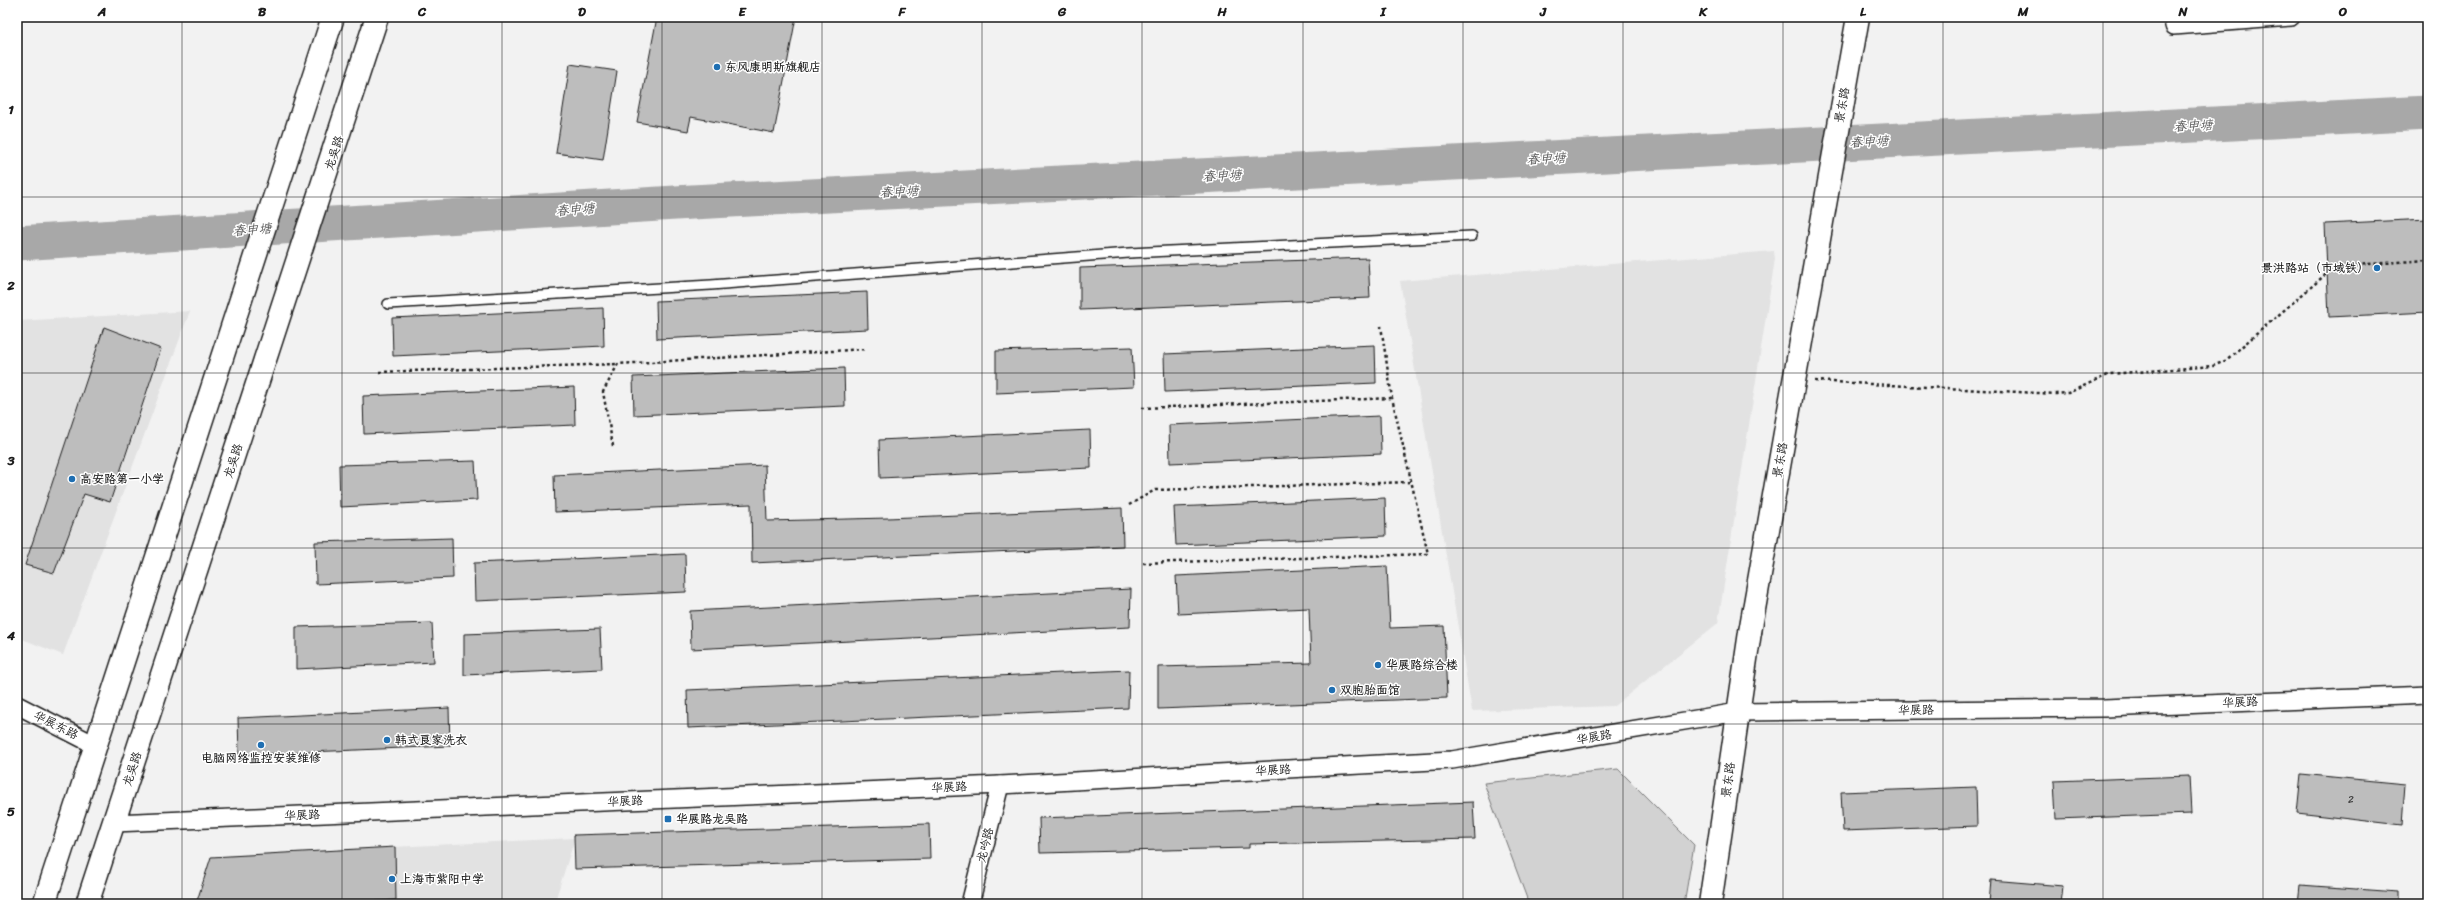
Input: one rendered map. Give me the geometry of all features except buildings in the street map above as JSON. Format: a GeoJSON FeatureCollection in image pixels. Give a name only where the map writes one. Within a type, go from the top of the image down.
{"type":"FeatureCollection","features":[{"type":"Feature","properties":{"kind":"main road","name":"景东路"},"geometry":{"type":"LineString","coordinates":[[1710,904],[1750,632],[1858,17]]}},
{"type":"Feature","properties":{"kind":"main road","name":"龙吴路"},"geometry":{"type":"LineString","coordinates":[[87,904],[377,20]]}},
{"type":"Feature","properties":{"kind":"main road"},"geometry":{"type":"LineString","coordinates":[[44,904],[331,24]]}},
{"type":"Feature","properties":{"kind":"street"},"geometry":{"type":"LineString","coordinates":[[2173,17],[2174,26],[2291,17]]}},
{"type":"Feature","properties":{"kind":"street","name":"华展路"},"geometry":{"type":"LineString","coordinates":[[114,823],[1000,785],[1452,760],[1738,712],[2104,708],[2428,695]]}},
{"type":"Feature","properties":{"kind":"street","name":"华展东路"},"geometry":{"type":"LineString","coordinates":[[17,705],[96,745]]}},
{"type":"Feature","properties":{"kind":"street","name":"龙吟路"},"geometry":{"type":"LineString","coordinates":[[970,904],[1000,785]]}},
{"type":"Feature","properties":{"kind":"lane"},"geometry":{"type":"LineString","coordinates":[[388,304],[711,284],[1129,253],[1472,236]]}},
{"type":"Feature","properties":{"kind":"path"},"geometry":{"type":"LineString","coordinates":[[1794,380],[2056,394],[2068,393],[2110,374],[2212,366],[2225,361],[2332,269],[2340,266],[2428,260]]}},
{"type":"Feature","properties":{"kind":"path"},"geometry":{"type":"LineString","coordinates":[[1143,563],[1428,554],[1392,398],[1381,326]]}},
{"type":"Feature","properties":{"kind":"path"},"geometry":{"type":"LineString","coordinates":[[379,372],[618,364],[866,349]]}},
{"type":"Feature","properties":{"kind":"path"},"geometry":{"type":"LineString","coordinates":[[613,446],[603,392],[618,364]]}},
{"type":"Feature","properties":{"kind":"path"},"geometry":{"type":"LineString","coordinates":[[1142,408],[1392,398]]}},
{"type":"Feature","properties":{"kind":"path"},"geometry":{"type":"LineString","coordinates":[[1129,505],[1155,490],[1411,482]]}},
{"type":"Feature","properties":{"kind":"shaded area"},"geometry":{"type":"Polygon","coordinates":[[[1774,251],[1775,259],[1718,623],[1614,706],[1472,711],[1400,281],[1774,251]]]}},
{"type":"Feature","properties":{"kind":"shaded area","name":"高安路第一小学"},"geometry":{"type":"Polygon","coordinates":[[[190,311],[63,655],[17,637],[17,321],[190,311]]]}},
{"type":"Feature","properties":{"kind":"shaded area"},"geometry":{"type":"Polygon","coordinates":[[[1618,769],[1694,845],[1684,904],[1529,904],[1484,783],[1618,769]]]}},
{"type":"Feature","properties":{"kind":"shaded area","name":"上海市紫阳中学"},"geometry":{"type":"Polygon","coordinates":[[[575,838],[554,904],[214,904],[230,855],[575,838]]]}},
{"type":"Feature","properties":{"kind":"waterway","name":"春申塘"},"geometry":{"type":"LineString","coordinates":[[17,243],[692,202],[2428,113]]}},
{"type":"Feature","properties":{"kind":"place","name":"东风康明斯旗舰店"},"geometry":{"type":"Point","coordinates":[717,67]}},
{"type":"Feature","properties":{"kind":"place","name":"景洪路站（市域铁）"},"geometry":{"type":"Point","coordinates":[2377,268]}},
{"type":"Feature","properties":{"kind":"place","name":"高安路第一小学"},"geometry":{"type":"Point","coordinates":[72,479]}},
{"type":"Feature","properties":{"kind":"place","name":"华展路综合楼"},"geometry":{"type":"Point","coordinates":[1378,665]}},
{"type":"Feature","properties":{"kind":"place","name":"双胞胎面馆"},"geometry":{"type":"Point","coordinates":[1332,690]}},
{"type":"Feature","properties":{"kind":"place","name":"韩式良家洗衣"},"geometry":{"type":"Point","coordinates":[387,740]}},
{"type":"Feature","properties":{"kind":"place","name":"电脑网络监控安装维修"},"geometry":{"type":"Point","coordinates":[261,745]}},
{"type":"Feature","properties":{"kind":"place","name":"华展路龙吴路"},"geometry":{"type":"Point","coordinates":[668,819]}},
{"type":"Feature","properties":{"kind":"place","name":"上海市紫阳中学"},"geometry":{"type":"Point","coordinates":[392,879]}}]}
